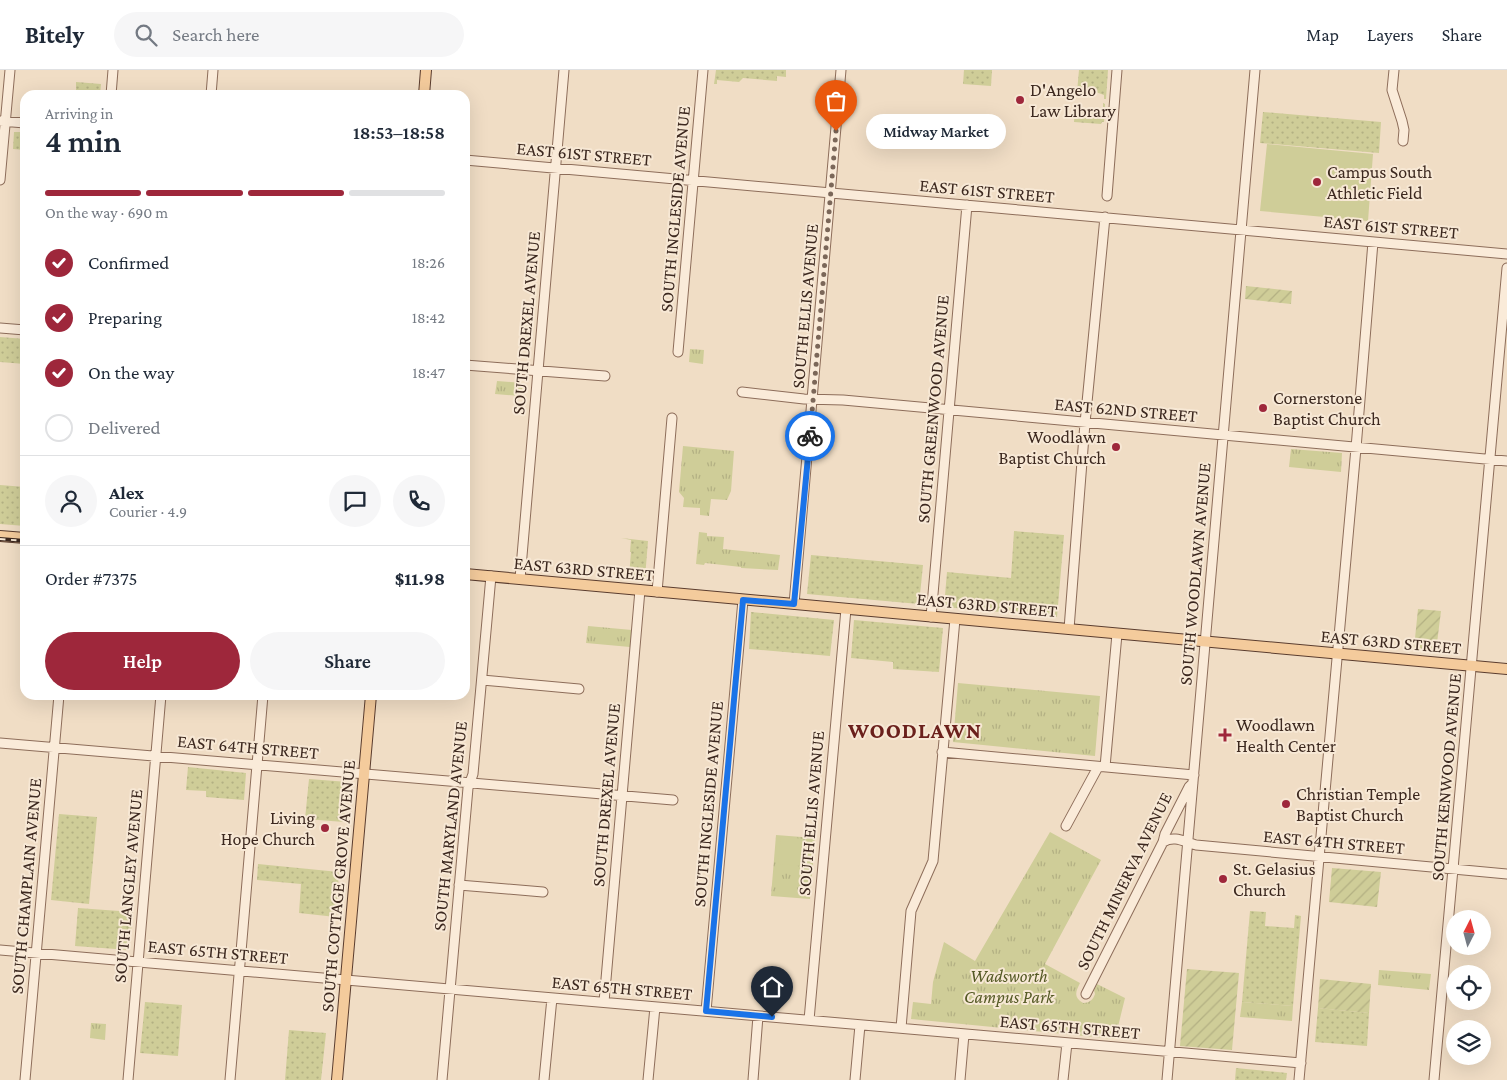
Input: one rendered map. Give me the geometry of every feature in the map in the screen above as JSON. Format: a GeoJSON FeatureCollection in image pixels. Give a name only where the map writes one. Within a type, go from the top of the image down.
{"type":"FeatureCollection","features":[{"type":"Feature","properties":{"kind":"main road"},"geometry":{"type":"LineString","coordinates":[[424,90],[426,70]]}},
{"type":"Feature","properties":{"kind":"main road"},"geometry":{"type":"LineString","coordinates":[[0,536],[20,538]]}},
{"type":"Feature","properties":{"kind":"main road","name":"EAST 63RD STREET"},"geometry":{"type":"LineString","coordinates":[[470,574],[1507,669]]}},
{"type":"Feature","properties":{"kind":"main road","name":"SOUTH COTTAGE GROVE AVENUE"},"geometry":{"type":"LineString","coordinates":[[337,1080],[371,700]]}},
{"type":"Feature","properties":{"kind":"street"},"geometry":{"type":"LineString","coordinates":[[0,180],[3,121],[10,70]]}},
{"type":"Feature","properties":{"kind":"street"},"geometry":{"type":"LineString","coordinates":[[111,90],[113,70]]}},
{"type":"Feature","properties":{"kind":"street"},"geometry":{"type":"LineString","coordinates":[[211,90],[213,70]]}},
{"type":"Feature","properties":{"kind":"street","name":"SOUTH DREXEL AVENUE"},"geometry":{"type":"LineString","coordinates":[[520,579],[564,70]]}},
{"type":"Feature","properties":{"kind":"street","name":"SOUTH INGLESIDE AVENUE"},"geometry":{"type":"LineString","coordinates":[[678,352],[703,70]]}},
{"type":"Feature","properties":{"kind":"street","name":"SOUTH ELLIS AVENUE"},"geometry":{"type":"LineString","coordinates":[[794,604],[841,70]]}},
{"type":"Feature","properties":{"kind":"street"},"geometry":{"type":"LineString","coordinates":[[1106,196],[1117,70]]}},
{"type":"Feature","properties":{"kind":"street","name":"SOUTH WOODLAWN AVENUE"},"geometry":{"type":"LineString","coordinates":[[1167,1080],[1255,70]]}},
{"type":"Feature","properties":{"kind":"street"},"geometry":{"type":"LineString","coordinates":[[1394,70],[1392,90],[1403,126],[1403,141]]}},
{"type":"Feature","properties":{"kind":"street"},"geometry":{"type":"LineString","coordinates":[[3,121],[20,123]]}},
{"type":"Feature","properties":{"kind":"street","name":"EAST 61ST STREET"},"geometry":{"type":"LineString","coordinates":[[470,160],[1507,254]]}},
{"type":"Feature","properties":{"kind":"street","name":"SOUTH GREENWOOD AVENUE"},"geometry":{"type":"LineString","coordinates":[[931,617],[967,205]]}},
{"type":"Feature","properties":{"kind":"street"},"geometry":{"type":"LineString","coordinates":[[1069,629],[1105,218]]}},
{"type":"Feature","properties":{"kind":"street"},"geometry":{"type":"LineString","coordinates":[[1299,1080],[1373,242]]}},
{"type":"Feature","properties":{"kind":"street","name":"SOUTH KENWOOD AVENUE"},"geometry":{"type":"LineString","coordinates":[[1434,1080],[1507,268]]}},
{"type":"Feature","properties":{"kind":"street"},"geometry":{"type":"LineString","coordinates":[[0,328],[20,330]]}},
{"type":"Feature","properties":{"kind":"street"},"geometry":{"type":"LineString","coordinates":[[470,365],[606,376]]}},
{"type":"Feature","properties":{"kind":"street","name":"EAST 62ND STREET"},"geometry":{"type":"LineString","coordinates":[[742,392],[1507,461]]}},
{"type":"Feature","properties":{"kind":"street"},"geometry":{"type":"LineString","coordinates":[[657,592],[672,418]]}},
{"type":"Feature","properties":{"kind":"street","name":"SOUTH MARYLAND AVENUE"},"geometry":{"type":"LineString","coordinates":[[442,1080],[468,788],[473,774],[491,576]]}},
{"type":"Feature","properties":{"kind":"street","name":"SOUTH DREXEL AVENUE"},"geometry":{"type":"LineString","coordinates":[[604,1002],[640,590]]}},
{"type":"Feature","properties":{"kind":"street","name":"SOUTH INGLESIDE AVENUE"},"geometry":{"type":"LineString","coordinates":[[706,1011],[743,600]]}},
{"type":"Feature","properties":{"kind":"street","name":"SOUTH ELLIS AVENUE"},"geometry":{"type":"LineString","coordinates":[[809,1020],[846,609]]}},
{"type":"Feature","properties":{"kind":"street"},"geometry":{"type":"LineString","coordinates":[[901,1028],[911,911],[933,861],[955,619]]}},
{"type":"Feature","properties":{"kind":"street"},"geometry":{"type":"LineString","coordinates":[[1066,826],[1102,767],[1118,634]]}},
{"type":"Feature","properties":{"kind":"street"},"geometry":{"type":"LineString","coordinates":[[482,680],[579,689]]}},
{"type":"Feature","properties":{"kind":"street","name":"SOUTH CHAMPLAIN AVENUE"},"geometry":{"type":"LineString","coordinates":[[25,1080],[59,700]]}},
{"type":"Feature","properties":{"kind":"street","name":"SOUTH LANGLEY AVENUE"},"geometry":{"type":"LineString","coordinates":[[128,1080],[161,700]]}},
{"type":"Feature","properties":{"kind":"street"},"geometry":{"type":"LineString","coordinates":[[230,1080],[263,700]]}},
{"type":"Feature","properties":{"kind":"street","name":"EAST 64TH STREET"},"geometry":{"type":"LineString","coordinates":[[0,743],[673,800]]}},
{"type":"Feature","properties":{"kind":"street"},"geometry":{"type":"LineString","coordinates":[[942,752],[1102,767],[1193,779]]}},
{"type":"Feature","properties":{"kind":"street","name":"SOUTH MINERVA AVENUE"},"geometry":{"type":"LineString","coordinates":[[1086,994],[1193,779]]}},
{"type":"Feature","properties":{"kind":"street","name":"EAST 64TH STREET"},"geometry":{"type":"LineString","coordinates":[[1163,842],[1170,838],[1177,838],[1196,846],[1507,874]]}},
{"type":"Feature","properties":{"kind":"street"},"geometry":{"type":"LineString","coordinates":[[459,885],[543,892]]}},
{"type":"Feature","properties":{"kind":"street","name":"EAST 65TH STREET"},"geometry":{"type":"LineString","coordinates":[[0,950],[1301,1063]]}},
{"type":"Feature","properties":{"kind":"street"},"geometry":{"type":"LineString","coordinates":[[544,1080],[552,998]]}},
{"type":"Feature","properties":{"kind":"street"},"geometry":{"type":"LineString","coordinates":[[648,1080],[655,1007]]}},
{"type":"Feature","properties":{"kind":"street"},"geometry":{"type":"LineString","coordinates":[[752,1080],[758,1016]]}},
{"type":"Feature","properties":{"kind":"street"},"geometry":{"type":"LineString","coordinates":[[855,1080],[860,1025]]}},
{"type":"Feature","properties":{"kind":"street"},"geometry":{"type":"LineString","coordinates":[[960,1080],[964,1034]]}},
{"type":"Feature","properties":{"kind":"street"},"geometry":{"type":"LineString","coordinates":[[1063,1080],[1067,1043]]}},
{"type":"Feature","properties":{"kind":"green space"},"geometry":{"type":"Polygon","coordinates":[[[716,70],[786,70],[786,77],[777,76],[777,81],[743,78],[739,82],[717,80],[717,84],[714,84],[716,70]]]}},
{"type":"Feature","properties":{"kind":"green space"},"geometry":{"type":"Polygon","coordinates":[[[964,70],[992,70],[991,86],[963,84],[964,70]]]}},
{"type":"Feature","properties":{"kind":"green space"},"geometry":{"type":"Polygon","coordinates":[[[1079,70],[1108,70],[1106,99],[1104,99],[1104,95],[1090,90],[1077,92],[1079,70]]]}},
{"type":"Feature","properties":{"kind":"green space"},"geometry":{"type":"Polygon","coordinates":[[[76,82],[101,84],[100,90],[76,90],[76,82]]]}},
{"type":"Feature","properties":{"kind":"green space"},"geometry":{"type":"Polygon","coordinates":[[[1103,103],[1105,104],[1104,122],[1101,124],[1074,122],[1075,107],[1086,110],[1099,110],[1103,109],[1103,103]]]}},
{"type":"Feature","properties":{"kind":"green space"},"geometry":{"type":"Polygon","coordinates":[[[1263,112],[1381,122],[1379,153],[1260,143],[1263,112]]]}},
{"type":"Feature","properties":{"kind":"green space"},"geometry":{"type":"Polygon","coordinates":[[[14,132],[20,132],[20,150],[13,149],[14,132]]]}},
{"type":"Feature","properties":{"kind":"green space","name":"Campus South Athletic Field"},"geometry":{"type":"Polygon","coordinates":[[[1267,144],[1373,154],[1368,221],[1260,211],[1267,144]]]}},
{"type":"Feature","properties":{"kind":"green space"},"geometry":{"type":"Polygon","coordinates":[[[1246,286],[1292,291],[1291,304],[1245,299],[1246,286]]]}},
{"type":"Feature","properties":{"kind":"green space"},"geometry":{"type":"Polygon","coordinates":[[[0,337],[20,339],[20,364],[0,362],[0,337]]]}},
{"type":"Feature","properties":{"kind":"green space"},"geometry":{"type":"Polygon","coordinates":[[[690,349],[704,350],[703,364],[689,362],[690,349]]]}},
{"type":"Feature","properties":{"kind":"green space"},"geometry":{"type":"Polygon","coordinates":[[[497,381],[523,383],[521,396],[495,394],[497,381]]]}},
{"type":"Feature","properties":{"kind":"green space"},"geometry":{"type":"Polygon","coordinates":[[[683,446],[734,451],[731,491],[727,500],[711,499],[709,516],[700,515],[700,508],[683,507],[684,498],[679,492],[683,446]]]}},
{"type":"Feature","properties":{"kind":"green space"},"geometry":{"type":"Polygon","coordinates":[[[1291,449],[1342,453],[1341,472],[1289,467],[1291,449]]]}},
{"type":"Feature","properties":{"kind":"green space"},"geometry":{"type":"Polygon","coordinates":[[[0,485],[20,487],[20,526],[0,524],[0,485]]]}},
{"type":"Feature","properties":{"kind":"green space"},"geometry":{"type":"Polygon","coordinates":[[[1014,531],[1064,535],[1057,617],[944,607],[947,572],[1011,578],[1014,531]]]}},
{"type":"Feature","properties":{"kind":"green space"},"geometry":{"type":"Polygon","coordinates":[[[699,532],[707,533],[707,536],[724,537],[723,549],[780,555],[778,570],[741,568],[705,563],[704,565],[696,564],[699,532]]]}},
{"type":"Feature","properties":{"kind":"green space"},"geometry":{"type":"Polygon","coordinates":[[[621,538],[648,541],[645,578],[629,576],[631,540],[621,538]]]}},
{"type":"Feature","properties":{"kind":"green space"},"geometry":{"type":"Polygon","coordinates":[[[811,555],[923,565],[919,604],[807,594],[811,555]]]}},
{"type":"Feature","properties":{"kind":"green space"},"geometry":{"type":"Polygon","coordinates":[[[1418,609],[1441,611],[1436,651],[1414,648],[1418,609]]]}},
{"type":"Feature","properties":{"kind":"green space"},"geometry":{"type":"Polygon","coordinates":[[[751,612],[834,620],[830,656],[749,649],[751,612]]]}},
{"type":"Feature","properties":{"kind":"green space"},"geometry":{"type":"Polygon","coordinates":[[[854,620],[943,628],[939,672],[893,669],[893,662],[851,658],[854,620]]]}},
{"type":"Feature","properties":{"kind":"green space"},"geometry":{"type":"Polygon","coordinates":[[[588,626],[632,630],[630,647],[586,643],[588,626]]]}},
{"type":"Feature","properties":{"kind":"green space"},"geometry":{"type":"Polygon","coordinates":[[[958,683],[1100,696],[1095,756],[953,742],[958,683]]]}},
{"type":"Feature","properties":{"kind":"green space"},"geometry":{"type":"Polygon","coordinates":[[[188,767],[246,773],[244,800],[206,797],[206,791],[186,790],[188,767]]]}},
{"type":"Feature","properties":{"kind":"green space"},"geometry":{"type":"Polygon","coordinates":[[[309,779],[348,782],[344,822],[305,819],[309,779]]]}},
{"type":"Feature","properties":{"kind":"green space"},"geometry":{"type":"Polygon","coordinates":[[[59,814],[97,817],[89,904],[51,900],[59,814]]]}},
{"type":"Feature","properties":{"kind":"green space","name":"Wadsworth Campus Park"},"geometry":{"type":"Polygon","coordinates":[[[1050,832],[1101,860],[1045,964],[1080,983],[1077,996],[1083,1003],[1089,1002],[1093,998],[1097,984],[1125,998],[1115,1039],[911,1019],[913,1002],[931,1004],[933,982],[944,942],[975,961],[1050,832]]]}},
{"type":"Feature","properties":{"kind":"green space"},"geometry":{"type":"Polygon","coordinates":[[[776,835],[815,838],[810,899],[771,896],[776,835]]]}},
{"type":"Feature","properties":{"kind":"green space"},"geometry":{"type":"Polygon","coordinates":[[[781,836],[803,839],[801,866],[778,864],[781,836]]]}},
{"type":"Feature","properties":{"kind":"green space"},"geometry":{"type":"Polygon","coordinates":[[[258,864],[339,872],[336,917],[299,913],[301,884],[257,880],[258,864]]]}},
{"type":"Feature","properties":{"kind":"green space"},"geometry":{"type":"Polygon","coordinates":[[[1332,868],[1381,872],[1377,907],[1329,902],[1332,868]]]}},
{"type":"Feature","properties":{"kind":"green space"},"geometry":{"type":"Polygon","coordinates":[[[78,908],[133,912],[129,950],[75,946],[78,908]]]}},
{"type":"Feature","properties":{"kind":"green space"},"geometry":{"type":"Polygon","coordinates":[[[1250,911],[1266,912],[1265,926],[1294,928],[1295,915],[1301,916],[1293,1006],[1242,1002],[1250,911]]]}},
{"type":"Feature","properties":{"kind":"green space"},"geometry":{"type":"Polygon","coordinates":[[[1187,969],[1239,973],[1232,1050],[1180,1046],[1187,969]]]}},
{"type":"Feature","properties":{"kind":"green space"},"geometry":{"type":"Polygon","coordinates":[[[1379,970],[1431,974],[1429,990],[1378,985],[1379,970]]]}},
{"type":"Feature","properties":{"kind":"green space"},"geometry":{"type":"Polygon","coordinates":[[[1320,979],[1371,984],[1369,1013],[1318,1008],[1320,979]]]}},
{"type":"Feature","properties":{"kind":"green space"},"geometry":{"type":"Polygon","coordinates":[[[145,1002],[182,1005],[178,1056],[140,1053],[145,1002]]]}},
{"type":"Feature","properties":{"kind":"green space"},"geometry":{"type":"Polygon","coordinates":[[[1242,1002],[1293,1006],[1292,1021],[1240,1017],[1242,1002]]]}},
{"type":"Feature","properties":{"kind":"green space"},"geometry":{"type":"Polygon","coordinates":[[[1318,1008],[1369,1013],[1367,1046],[1315,1042],[1318,1008]]]}},
{"type":"Feature","properties":{"kind":"green space"},"geometry":{"type":"Polygon","coordinates":[[[91,1023],[106,1024],[105,1040],[90,1038],[91,1023]]]}},
{"type":"Feature","properties":{"kind":"green space"},"geometry":{"type":"Polygon","coordinates":[[[289,1030],[326,1033],[321,1080],[285,1080],[289,1030]]]}},
{"type":"Feature","properties":{"kind":"green space"},"geometry":{"type":"Polygon","coordinates":[[[1236,1068],[1287,1073],[1286,1080],[1235,1080],[1236,1068]]]}},
{"type":"Feature","properties":{"kind":"railway"},"geometry":{"type":"LineString","coordinates":[[0,539],[20,541]]}},
{"type":"Feature","properties":{"kind":"way so far"},"geometry":{"type":"LineString","coordinates":[[810,436],[836,131]]}},
{"type":"Feature","properties":{"kind":"place","name":"D'Angelo Law Library"},"geometry":{"type":"Point","coordinates":[1020,100]}},
{"type":"Feature","properties":{"kind":"place","name":"Midway Market"},"geometry":{"type":"Point","coordinates":[836,131]}},
{"type":"Feature","properties":{"kind":"place","name":"Campus South Athletic Field"},"geometry":{"type":"Point","coordinates":[1317,182]}},
{"type":"Feature","properties":{"kind":"place","name":"Cornerstone Baptist Church"},"geometry":{"type":"Point","coordinates":[1263,408]}},
{"type":"Feature","properties":{"kind":"place","name":"Woodlawn Baptist Church"},"geometry":{"type":"Point","coordinates":[1116,447]}},
{"type":"Feature","properties":{"kind":"place","name":"Woodlawn Health Center"},"geometry":{"type":"Point","coordinates":[1225,735]}},
{"type":"Feature","properties":{"kind":"place","name":"Christian Temple Baptist Church"},"geometry":{"type":"Point","coordinates":[1286,804]}},
{"type":"Feature","properties":{"kind":"place","name":"Living Hope Church"},"geometry":{"type":"Point","coordinates":[325,828]}},
{"type":"Feature","properties":{"kind":"place","name":"St. Gelasius Church"},"geometry":{"type":"Point","coordinates":[1223,879]}},
{"type":"Feature","properties":{"kind":"district","name":"WOODLAWN"},"geometry":{"type":"Point","coordinates":[915,730]}},
{"type":"Feature","properties":{"kind":"route"},"geometry":{"type":"LineString","coordinates":[[772,1017],[706,1011],[743,600],[794,604],[810,436]]}}]}
